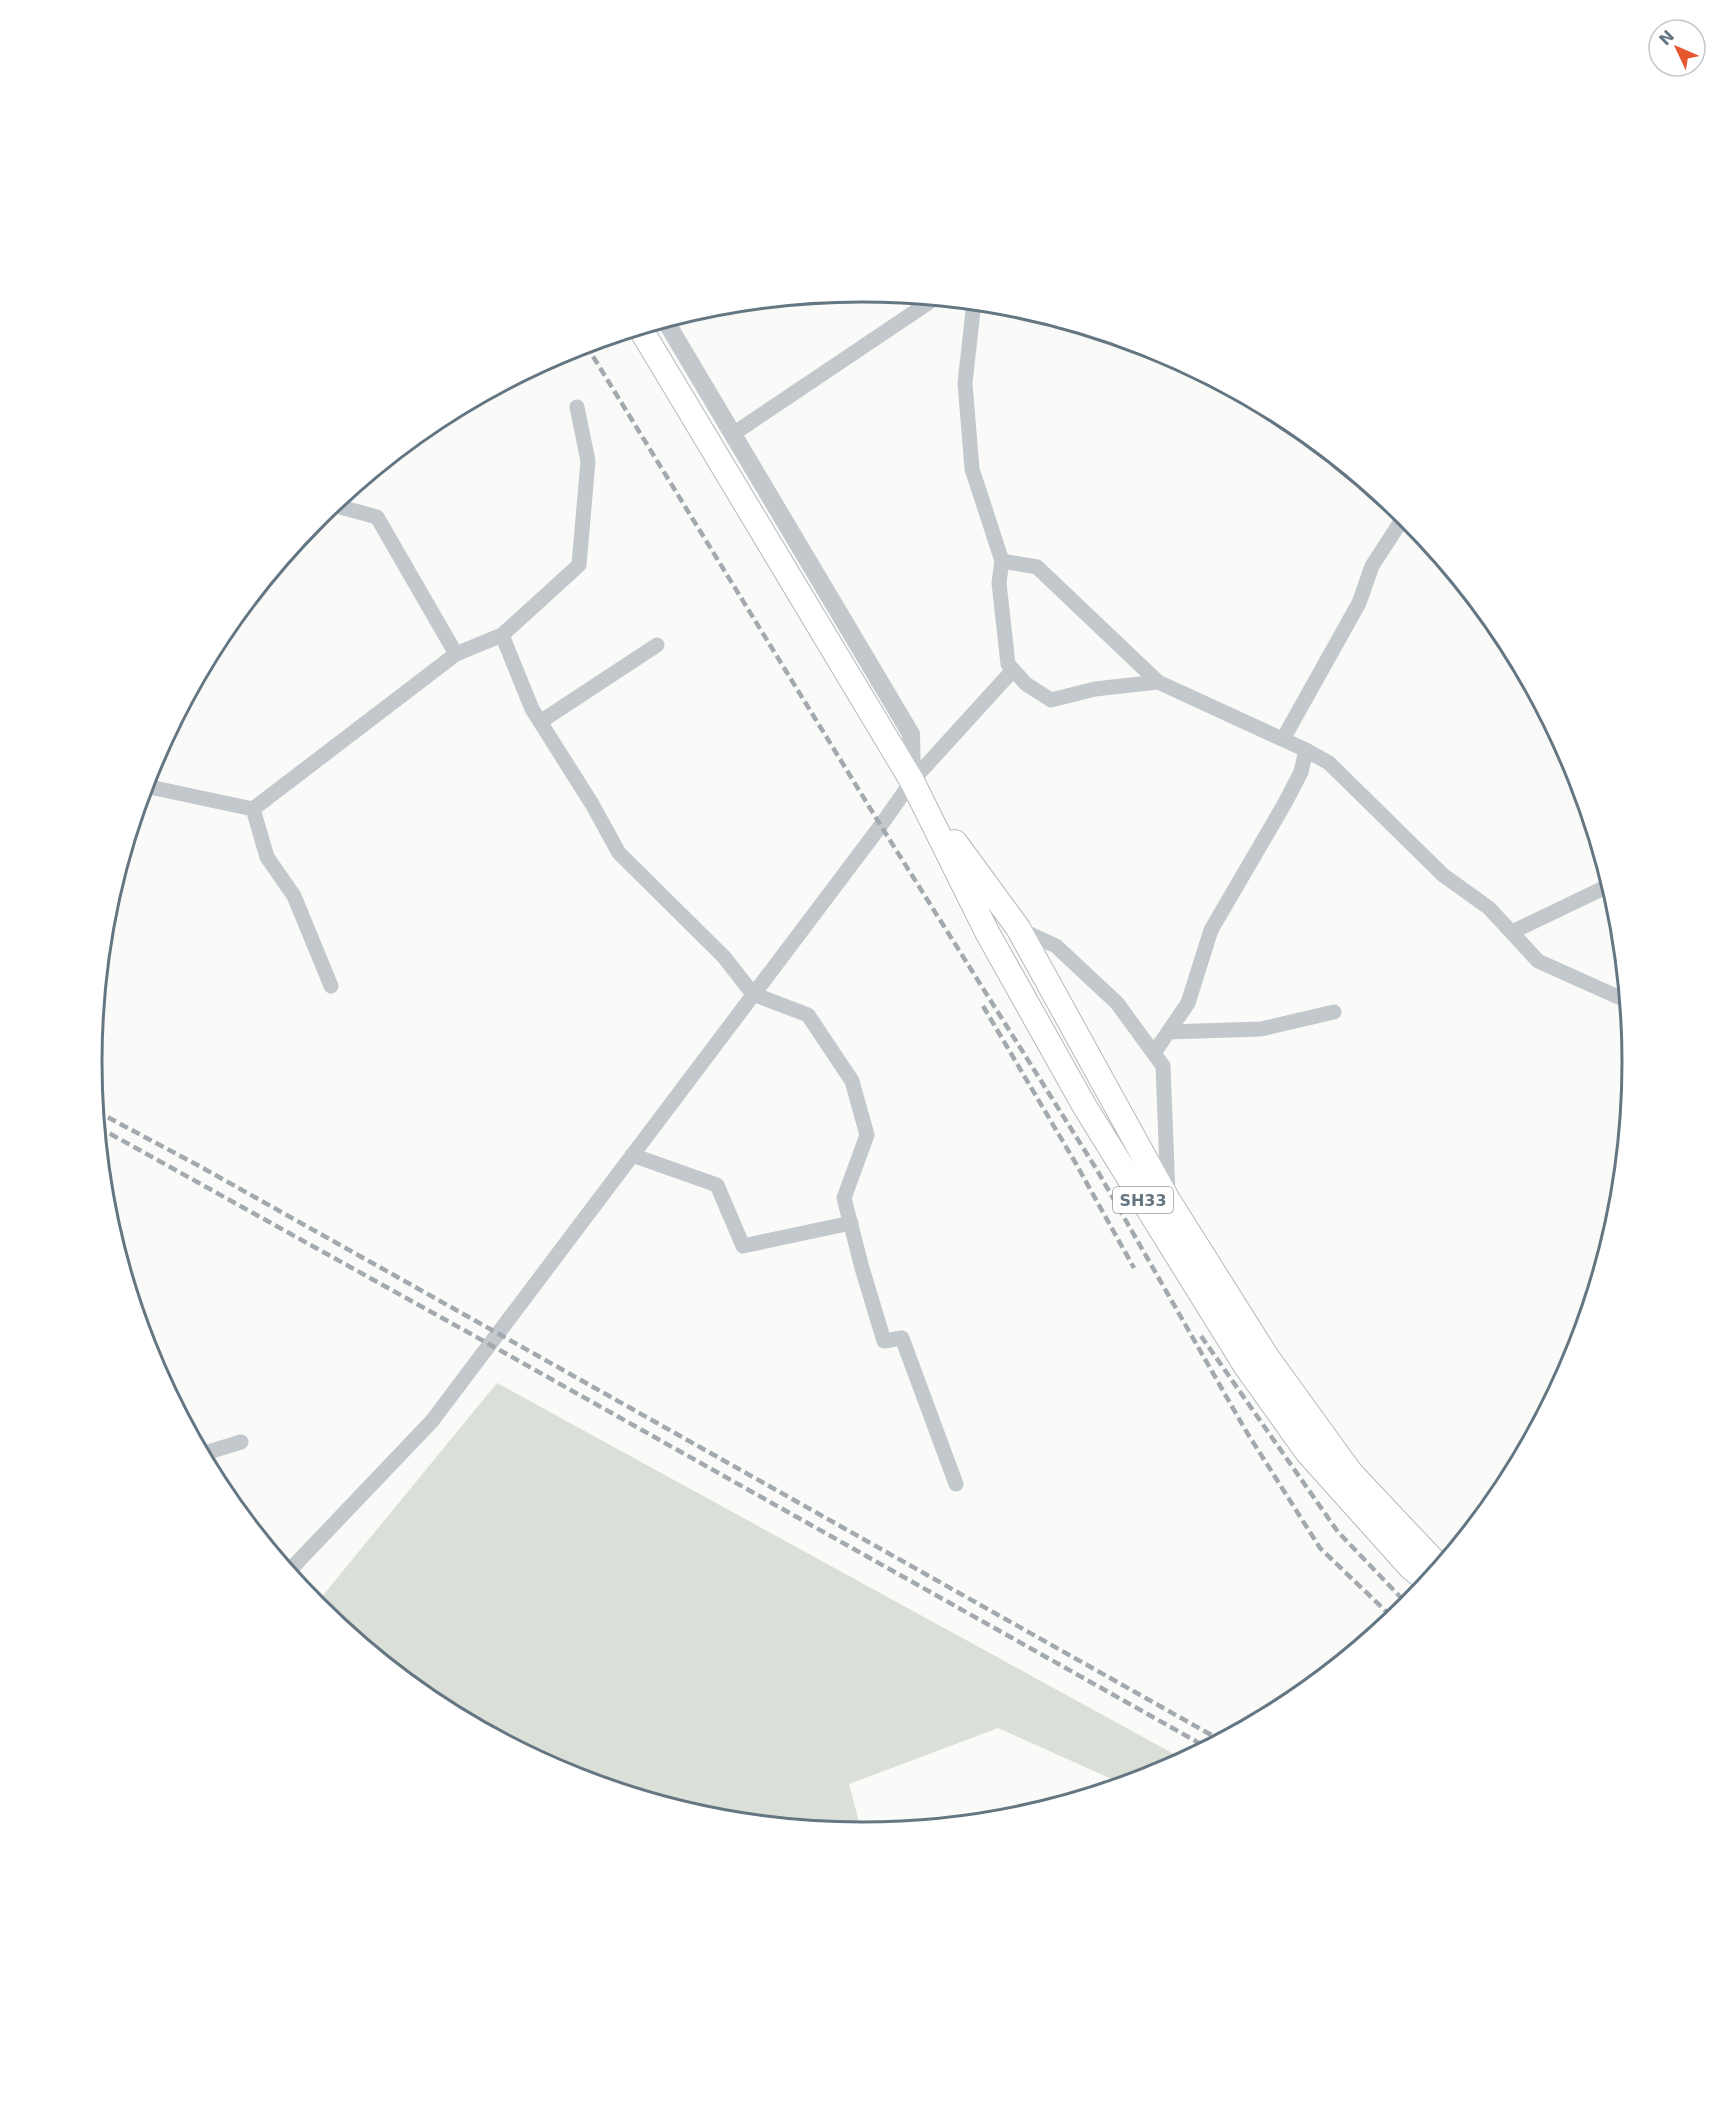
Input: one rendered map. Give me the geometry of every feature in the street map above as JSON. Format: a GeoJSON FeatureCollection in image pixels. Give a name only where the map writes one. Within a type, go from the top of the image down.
{"type":"FeatureCollection","features":[{"type":"Feature","properties":{"kind":"main road"},"geometry":{"type":"LineString","coordinates":[[644,334],[912,781]]}},
{"type":"Feature","properties":{"kind":"main road","name":"SH33"},"geometry":{"type":"LineString","coordinates":[[912,781],[1018,928],[1168,1200],[1267,1357],[1351,1473],[1436,1562]]}},
{"type":"Feature","properties":{"kind":"main road","name":"SH33"},"geometry":{"type":"LineString","coordinates":[[912,781],[988,934],[1085,1107],[1245,1365],[1307,1452],[1411,1568],[1422,1577]]}},
{"type":"Feature","properties":{"kind":"street"},"geometry":{"type":"LineString","coordinates":[[733,434],[925,305]]}},
{"type":"Feature","properties":{"kind":"street"},"geometry":{"type":"LineString","coordinates":[[973,311],[965,383],[972,469],[1002,561],[999,583],[1008,664],[1026,684],[1051,700],[1095,689],[1158,682]]}},
{"type":"Feature","properties":{"kind":"street"},"geometry":{"type":"LineString","coordinates":[[670,327],[910,734],[912,781]]}},
{"type":"Feature","properties":{"kind":"street"},"geometry":{"type":"LineString","coordinates":[[154,788],[253,809],[456,654],[502,635],[579,564],[588,461],[577,407]]}},
{"type":"Feature","properties":{"kind":"street"},"geometry":{"type":"LineString","coordinates":[[343,508],[377,517],[456,654]]}},
{"type":"Feature","properties":{"kind":"street"},"geometry":{"type":"LineString","coordinates":[[1283,739],[1359,603],[1372,566],[1399,524]]}},
{"type":"Feature","properties":{"kind":"street"},"geometry":{"type":"LineString","coordinates":[[1002,561],[1037,567],[1158,682],[1283,739],[1329,763],[1443,875],[1490,908],[1538,961],[1619,997]]}},
{"type":"Feature","properties":{"kind":"street"},"geometry":{"type":"LineString","coordinates":[[502,635],[532,710],[592,804],[619,853],[724,957],[753,994],[808,1015],[852,1081],[867,1135],[844,1198],[850,1223],[884,1341],[902,1338],[956,1484]]}},
{"type":"Feature","properties":{"kind":"street"},"geometry":{"type":"LineString","coordinates":[[540,722],[657,645]]}},
{"type":"Feature","properties":{"kind":"street"},"geometry":{"type":"LineString","coordinates":[[293,1566],[432,1421],[881,826],[912,781],[1013,669]]}},
{"type":"Feature","properties":{"kind":"street"},"geometry":{"type":"LineString","coordinates":[[1154,1053],[1188,1003],[1211,930],[1302,772],[1306,750]]}},
{"type":"Feature","properties":{"kind":"street"},"geometry":{"type":"LineString","coordinates":[[253,809],[267,857],[294,896],[331,986]]}},
{"type":"Feature","properties":{"kind":"street"},"geometry":{"type":"LineString","coordinates":[[1512,932],[1602,889]]}},
{"type":"Feature","properties":{"kind":"street"},"geometry":{"type":"LineString","coordinates":[[1018,928],[1056,946],[1118,1003],[1163,1066],[1168,1200]]}},
{"type":"Feature","properties":{"kind":"street"},"geometry":{"type":"LineString","coordinates":[[1168,1032],[1261,1029],[1334,1012]]}},
{"type":"Feature","properties":{"kind":"street"},"geometry":{"type":"LineString","coordinates":[[632,1155],[717,1185],[743,1246],[850,1223]]}},
{"type":"Feature","properties":{"kind":"street"},"geometry":{"type":"LineString","coordinates":[[209,1452],[241,1442]]}},
{"type":"Feature","properties":{"kind":"shaded area"},"geometry":{"type":"Polygon","coordinates":[[[497,1383],[1176,1755],[1114,1780],[998,1728],[849,1784],[859,1823],[763,1816],[714,1808],[618,1783],[526,1745],[440,1695],[400,1666],[361,1634],[322,1597],[497,1383]]]}},
{"type":"Feature","properties":{"kind":"railway"},"geometry":{"type":"LineString","coordinates":[[591,352],[881,826],[1097,1170],[1246,1431],[1320,1548],[1387,1612]]}},
{"type":"Feature","properties":{"kind":"railway"},"geometry":{"type":"LineString","coordinates":[[983,1006],[1075,1162],[1134,1268]]}},
{"type":"Feature","properties":{"kind":"railway"},"geometry":{"type":"LineString","coordinates":[[104,1115],[201,1167],[1214,1737]]}},
{"type":"Feature","properties":{"kind":"railway"},"geometry":{"type":"LineString","coordinates":[[106,1131],[1201,1744]]}},
{"type":"Feature","properties":{"kind":"railway"},"geometry":{"type":"LineString","coordinates":[[1201,1336],[1338,1532],[1402,1598]]}}]}
